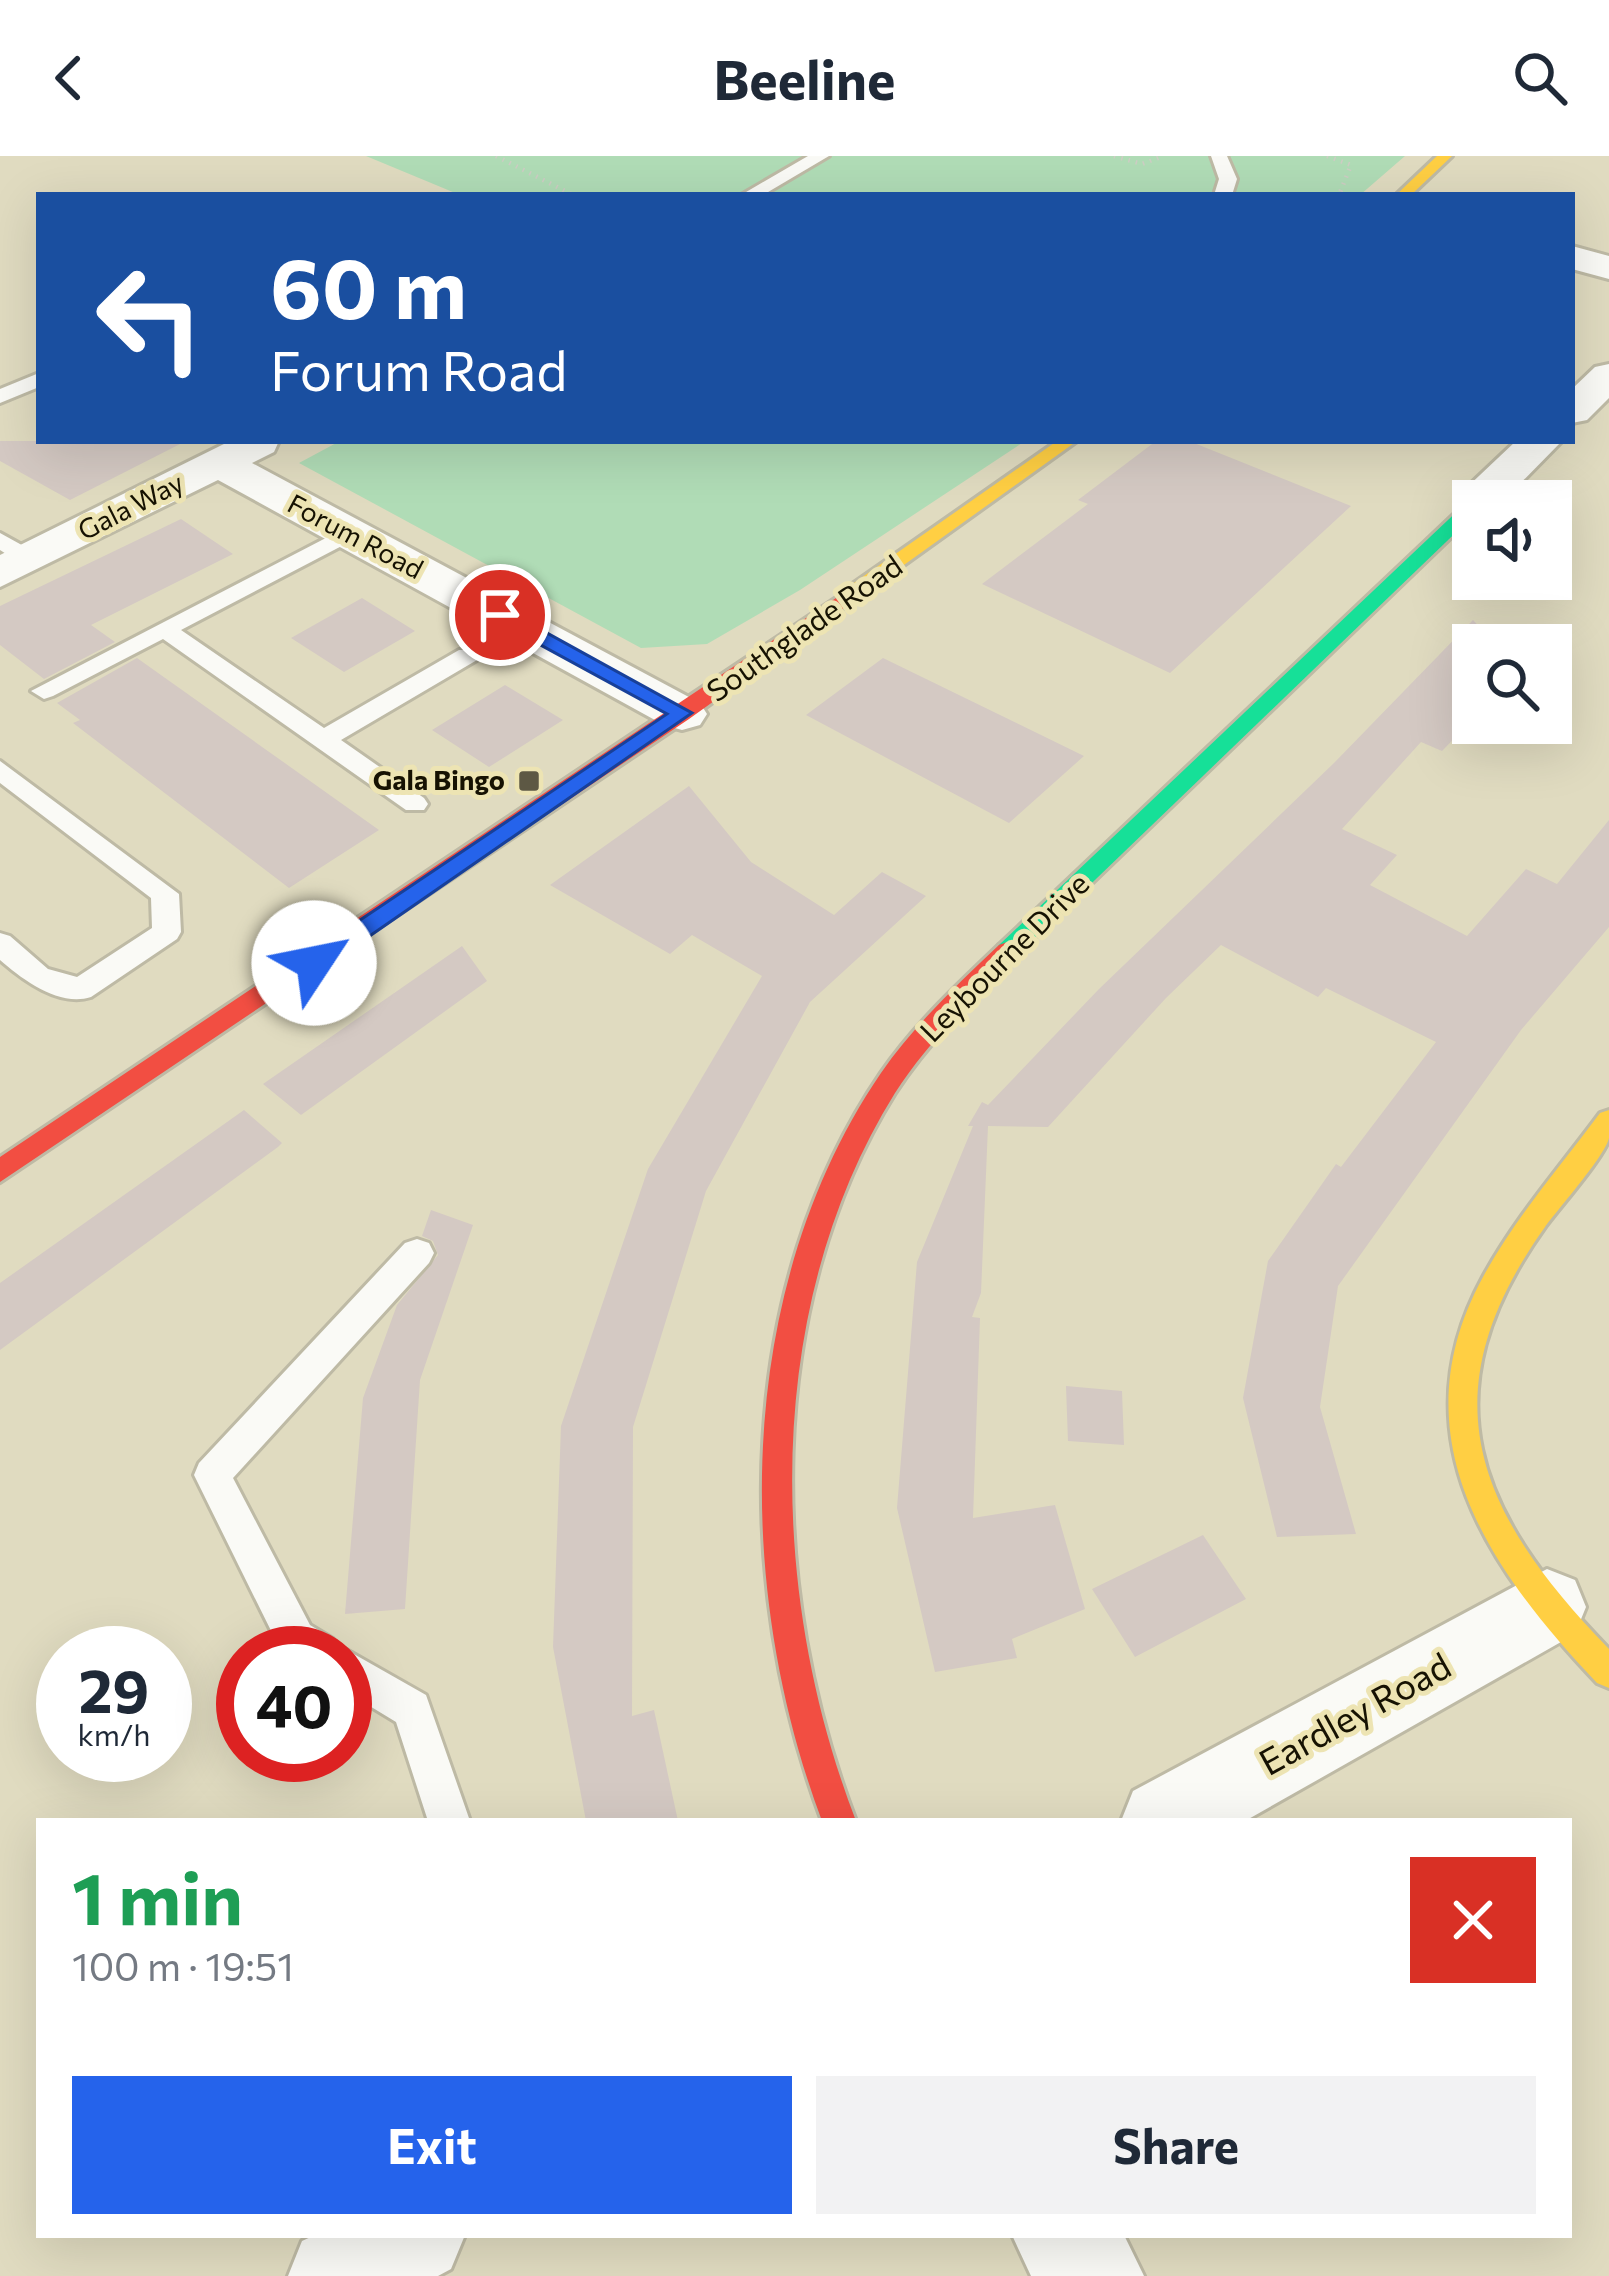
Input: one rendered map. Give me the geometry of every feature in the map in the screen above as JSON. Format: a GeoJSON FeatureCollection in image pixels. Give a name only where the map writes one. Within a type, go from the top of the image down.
{"type":"FeatureCollection","features":[{"type":"Feature","properties":{"kind":"street"},"geometry":{"type":"LineString","coordinates":[[1405,192],[1444,156]]}},
{"type":"Feature","properties":{"kind":"street"},"geometry":{"type":"LineString","coordinates":[[1575,258],[1609,268]]}},
{"type":"Feature","properties":{"kind":"street"},"geometry":{"type":"LineString","coordinates":[[1575,408],[1609,376]]}},
{"type":"Feature","properties":{"kind":"street","name":"Gala Way"},"geometry":{"type":"LineString","coordinates":[[10,557],[256,444]]}},
{"type":"Feature","properties":{"kind":"street","name":"Southglade Road"},"geometry":{"type":"LineString","coordinates":[[0,1171],[682,713],[1063,444]]}},
{"type":"Feature","properties":{"kind":"street","name":"Leybourne Drive"},"geometry":{"type":"LineString","coordinates":[[1501,480],[1538,444]]}},
{"type":"Feature","properties":{"kind":"street","name":"Forum Road"},"geometry":{"type":"LineString","coordinates":[[219,463],[682,713]]}},
{"type":"Feature","properties":{"kind":"street","name":"Leybourne Drive"},"geometry":{"type":"LineString","coordinates":[[837,1818],[824,1786],[788,1636],[778,1478],[787,1338],[826,1211],[876,1102],[943,1012],[1452,527]]}},
{"type":"Feature","properties":{"kind":"street"},"geometry":{"type":"LineString","coordinates":[[1609,1120],[1494,1292],[1468,1344],[1460,1407],[1470,1466],[1501,1538],[1547,1607],[1609,1672]]}},
{"type":"Feature","properties":{"kind":"street","name":"Eardley Road"},"geometry":{"type":"LineString","coordinates":[[1168,1818],[1547,1607]]}},
{"type":"Feature","properties":{"kind":"street"},"geometry":{"type":"LineString","coordinates":[[337,2276],[411,2238]]}},
{"type":"Feature","properties":{"kind":"street"},"geometry":{"type":"LineString","coordinates":[[1063,2238],[1095,2276]]}},
{"type":"Feature","properties":{"kind":"lane"},"geometry":{"type":"LineString","coordinates":[[754,192],[820,156]]}},
{"type":"Feature","properties":{"kind":"lane"},"geometry":{"type":"LineString","coordinates":[[1223,192],[1228,179],[1226,160]]}},
{"type":"Feature","properties":{"kind":"lane"},"geometry":{"type":"LineString","coordinates":[[0,397],[36,381]]}},
{"type":"Feature","properties":{"kind":"lane"},"geometry":{"type":"LineString","coordinates":[[44,691],[349,533]]}},
{"type":"Feature","properties":{"kind":"lane"},"geometry":{"type":"LineString","coordinates":[[164,629],[415,804]]}},
{"type":"Feature","properties":{"kind":"lane"},"geometry":{"type":"LineString","coordinates":[[323,740],[468,655]]}},
{"type":"Feature","properties":{"kind":"lane"},"geometry":{"type":"LineString","coordinates":[[0,770],[165,894],[167,932],[81,989],[38,977],[0,943]]}},
{"type":"Feature","properties":{"kind":"lane"},"geometry":{"type":"LineString","coordinates":[[289,1626],[212,1474],[417,1253]]}},
{"type":"Feature","properties":{"kind":"lane"},"geometry":{"type":"LineString","coordinates":[[372,1685],[412,1709],[447,1818]]}},
{"type":"Feature","properties":{"kind":"path"},"geometry":{"type":"LineString","coordinates":[[496,156],[567,192]]}},
{"type":"Feature","properties":{"kind":"path"},"geometry":{"type":"LineString","coordinates":[[1114,156],[1142,164],[1163,156]]}},
{"type":"Feature","properties":{"kind":"path"},"geometry":{"type":"LineString","coordinates":[[1328,156],[1352,165],[1340,192]]}},
{"type":"Feature","properties":{"kind":"green space"},"geometry":{"type":"Polygon","coordinates":[[[366,156],[1405,156],[1363,192],[453,192],[366,156]]]}},
{"type":"Feature","properties":{"kind":"green space"},"geometry":{"type":"Polygon","coordinates":[[[334,444],[1020,444],[800,590],[707,644],[641,648],[299,463],[334,444]]]}},
{"type":"Feature","properties":{"kind":"building"},"geometry":{"type":"Polygon","coordinates":[[[0,441],[180,444],[70,500],[0,461],[0,441]]]}},
{"type":"Feature","properties":{"kind":"building"},"geometry":{"type":"Polygon","coordinates":[[[1152,444],[1196,444],[1351,506],[1170,673],[982,584],[1088,504],[1078,500],[1152,444]]]}},
{"type":"Feature","properties":{"kind":"building"},"geometry":{"type":"Polygon","coordinates":[[[181,519],[233,554],[91,625],[115,642],[44,679],[0,645],[0,606],[181,519]]]}},
{"type":"Feature","properties":{"kind":"building"},"geometry":{"type":"Polygon","coordinates":[[[362,598],[415,631],[344,672],[291,638],[362,598]]]}},
{"type":"Feature","properties":{"kind":"building"},"geometry":{"type":"Polygon","coordinates":[[[1452,642],[1452,741],[1442,751],[1421,742],[1342,829],[1397,855],[1370,885],[1467,936],[1526,869],[1557,884],[1609,820],[1609,927],[1521,1030],[1338,1286],[1320,1407],[1356,1534],[1277,1537],[1243,1398],[1268,1261],[1336,1164],[1341,1167],[1436,1042],[1326,988],[1318,997],[1221,945],[1048,1127],[988,1126],[981,1293],[972,1317],[980,1318],[973,1518],[1055,1505],[1085,1609],[1012,1639],[1017,1658],[935,1672],[897,1508],[917,1262],[973,1126],[968,1126],[982,1102],[988,1105],[1099,989],[1334,763],[1452,642]]]}},
{"type":"Feature","properties":{"kind":"building"},"geometry":{"type":"Polygon","coordinates":[[[137,658],[379,830],[289,888],[73,723],[80,720],[57,703],[137,658]]]}},
{"type":"Feature","properties":{"kind":"building"},"geometry":{"type":"Polygon","coordinates":[[[883,658],[1084,756],[1009,823],[806,715],[883,658]]]}},
{"type":"Feature","properties":{"kind":"building"},"geometry":{"type":"Polygon","coordinates":[[[505,685],[563,720],[489,767],[432,730],[505,685]]]}},
{"type":"Feature","properties":{"kind":"building"},"geometry":{"type":"Polygon","coordinates":[[[689,786],[751,862],[834,915],[882,872],[926,896],[810,1002],[706,1191],[633,1427],[632,1716],[654,1710],[677,1818],[585,1818],[553,1647],[561,1426],[648,1169],[762,976],[692,935],[670,954],[550,885],[689,786]]]}},
{"type":"Feature","properties":{"kind":"building"},"geometry":{"type":"Polygon","coordinates":[[[462,946],[487,981],[301,1115],[263,1084],[462,946]]]}},
{"type":"Feature","properties":{"kind":"building"},"geometry":{"type":"Polygon","coordinates":[[[244,1110],[282,1143],[0,1350],[0,1283],[244,1110]]]}},
{"type":"Feature","properties":{"kind":"building"},"geometry":{"type":"Polygon","coordinates":[[[431,1210],[473,1225],[420,1380],[405,1609],[345,1614],[363,1398],[397,1305],[438,1255],[433,1241],[422,1236],[431,1210]]]}},
{"type":"Feature","properties":{"kind":"building"},"geometry":{"type":"Polygon","coordinates":[[[1066,1386],[1122,1391],[1124,1445],[1068,1441],[1066,1386]]]}},
{"type":"Feature","properties":{"kind":"building"},"geometry":{"type":"Polygon","coordinates":[[[1203,1535],[1246,1599],[1135,1657],[1092,1589],[1203,1535]]]}},
{"type":"Feature","properties":{"kind":"traffic: fast"},"geometry":{"type":"LineString","coordinates":[[1007,951],[1452,526]]}},
{"type":"Feature","properties":{"kind":"traffic: slow"},"geometry":{"type":"LineString","coordinates":[[1406,192],[1445,156]]}},
{"type":"Feature","properties":{"kind":"traffic: slow"},"geometry":{"type":"LineString","coordinates":[[848,596],[1064,444]]}},
{"type":"Feature","properties":{"kind":"traffic: slow"},"geometry":{"type":"LineString","coordinates":[[1609,1120],[1493,1285],[1468,1344],[1461,1391],[1463,1437],[1494,1524],[1547,1603],[1609,1672]]}},
{"type":"Feature","properties":{"kind":"traffic: jam"},"geometry":{"type":"LineString","coordinates":[[0,1171],[682,714],[848,596]]}},
{"type":"Feature","properties":{"kind":"traffic: jam"},"geometry":{"type":"LineString","coordinates":[[838,1818],[806,1722],[787,1618],[780,1512],[788,1334],[824,1216],[876,1103],[919,1042],[1007,951]]}},
{"type":"Feature","properties":{"kind":"place","name":"Gala Bingo"},"geometry":{"type":"Point","coordinates":[529,781]}},
{"type":"Feature","properties":{"kind":"route"},"geometry":{"type":"LineString","coordinates":[[314,963],[682,713],[500,615]]}}]}
